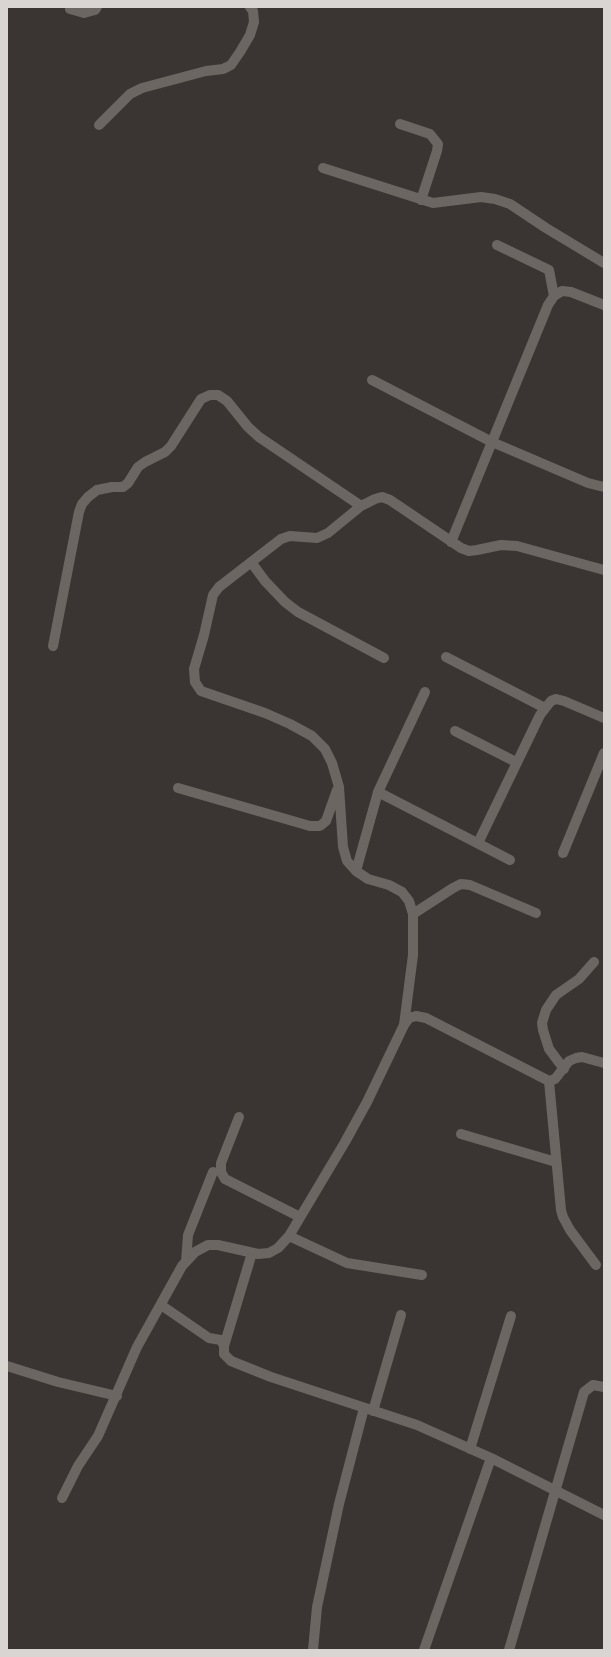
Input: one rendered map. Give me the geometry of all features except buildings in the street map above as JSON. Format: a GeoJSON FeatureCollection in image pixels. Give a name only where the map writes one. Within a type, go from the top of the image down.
{"type":"FeatureCollection","features":[{"type":"Feature","properties":{"kind":"street"},"geometry":{"type":"LineString","coordinates":[[70,7],[70,9],[84,13],[95,10],[97,7]]}},
{"type":"Feature","properties":{"kind":"street"},"geometry":{"type":"LineString","coordinates":[[99,125],[130,94],[142,88],[206,71],[222,69],[231,65],[250,35],[254,22],[253,11],[250,7]]}},
{"type":"Feature","properties":{"kind":"street"},"geometry":{"type":"LineString","coordinates":[[400,124],[430,134],[438,144],[438,151],[421,200]]}},
{"type":"Feature","properties":{"kind":"street"},"geometry":{"type":"LineString","coordinates":[[323,168],[421,200],[446,202],[481,197],[495,199],[510,204],[604,263]]}},
{"type":"Feature","properties":{"kind":"street"},"geometry":{"type":"LineString","coordinates":[[497,245],[549,270],[554,296]]}},
{"type":"Feature","properties":{"kind":"street"},"geometry":{"type":"LineString","coordinates":[[451,542],[548,305],[554,296],[562,291],[571,292],[604,305]]}},
{"type":"Feature","properties":{"kind":"street"},"geometry":{"type":"LineString","coordinates":[[372,380],[492,442],[588,482],[604,487]]}},
{"type":"Feature","properties":{"kind":"street"},"geometry":{"type":"LineString","coordinates":[[53,646],[79,512],[82,504],[97,490],[112,487],[123,488],[138,467],[165,452],[171,446],[201,399],[210,395],[218,395],[227,401],[259,437],[362,506]]}},
{"type":"Feature","properties":{"kind":"street"},"geometry":{"type":"LineString","coordinates":[[404,1025],[412,970],[413,914],[409,901],[402,892],[389,885],[368,879],[356,871],[347,861],[343,847],[339,787],[332,763],[325,750],[312,736],[265,713],[201,691],[195,682],[194,669],[204,635],[212,595],[219,587],[281,538],[290,536],[317,538],[328,533],[362,506],[375,498],[382,497],[390,500],[451,542],[469,551],[501,546],[517,546],[604,570]]}},
{"type":"Feature","properties":{"kind":"street"},"geometry":{"type":"LineString","coordinates":[[251,562],[265,581],[285,602],[298,612],[384,658]]}},
{"type":"Feature","properties":{"kind":"street"},"geometry":{"type":"LineString","coordinates":[[446,657],[545,708]]}},
{"type":"Feature","properties":{"kind":"street"},"geometry":{"type":"LineString","coordinates":[[356,871],[378,792],[425,692]]}},
{"type":"Feature","properties":{"kind":"street"},"geometry":{"type":"LineString","coordinates":[[478,843],[516,762],[545,708],[551,701],[556,699],[604,718]]}},
{"type":"Feature","properties":{"kind":"street"},"geometry":{"type":"LineString","coordinates":[[455,731],[516,762]]}},
{"type":"Feature","properties":{"kind":"street"},"geometry":{"type":"LineString","coordinates":[[563,853],[604,753]]}},
{"type":"Feature","properties":{"kind":"street"},"geometry":{"type":"LineString","coordinates":[[178,788],[310,826],[320,826],[326,821],[339,787]]}},
{"type":"Feature","properties":{"kind":"street"},"geometry":{"type":"LineString","coordinates":[[378,792],[510,860]]}},
{"type":"Feature","properties":{"kind":"street"},"geometry":{"type":"LineString","coordinates":[[413,914],[461,884],[470,885],[536,913]]}},
{"type":"Feature","properties":{"kind":"street"},"geometry":{"type":"LineString","coordinates":[[564,1069],[549,1049],[542,1023],[546,1010],[556,995],[579,979],[594,962]]}},
{"type":"Feature","properties":{"kind":"street"},"geometry":{"type":"LineString","coordinates":[[62,1498],[78,1466],[98,1436],[138,1347],[182,1266],[195,1252],[208,1245],[218,1245],[252,1253],[269,1254],[278,1248],[289,1236],[367,1102],[404,1025],[409,1018],[416,1016],[426,1018],[549,1081],[555,1079],[569,1061],[576,1058],[582,1057],[604,1063]]}},
{"type":"Feature","properties":{"kind":"street"},"geometry":{"type":"LineString","coordinates":[[549,1081],[561,1210],[570,1230],[596,1265]]}},
{"type":"Feature","properties":{"kind":"street"},"geometry":{"type":"LineString","coordinates":[[239,1117],[221,1163],[221,1172],[225,1179],[300,1217]]}},
{"type":"Feature","properties":{"kind":"street"},"geometry":{"type":"LineString","coordinates":[[461,1134],[556,1162]]}},
{"type":"Feature","properties":{"kind":"street"},"geometry":{"type":"LineString","coordinates":[[186,1262],[188,1235],[213,1172]]}},
{"type":"Feature","properties":{"kind":"street"},"geometry":{"type":"LineString","coordinates":[[289,1236],[347,1263],[422,1275]]}},
{"type":"Feature","properties":{"kind":"street"},"geometry":{"type":"LineString","coordinates":[[252,1253],[224,1346],[224,1354],[230,1361],[417,1425],[491,1458],[604,1515]]}},
{"type":"Feature","properties":{"kind":"street"},"geometry":{"type":"LineString","coordinates":[[161,1305],[209,1338],[221,1340],[224,1346]]}},
{"type":"Feature","properties":{"kind":"street"},"geometry":{"type":"LineString","coordinates":[[313,1650],[317,1607],[339,1504],[401,1315]]}},
{"type":"Feature","properties":{"kind":"street"},"geometry":{"type":"LineString","coordinates":[[470,1449],[511,1316]]}},
{"type":"Feature","properties":{"kind":"street"},"geometry":{"type":"LineString","coordinates":[[7,1366],[58,1382],[117,1396]]}},
{"type":"Feature","properties":{"kind":"street"},"geometry":{"type":"LineString","coordinates":[[509,1650],[584,1392],[593,1385],[604,1387]]}},
{"type":"Feature","properties":{"kind":"street"},"geometry":{"type":"LineString","coordinates":[[424,1650],[491,1458]]}}]}
